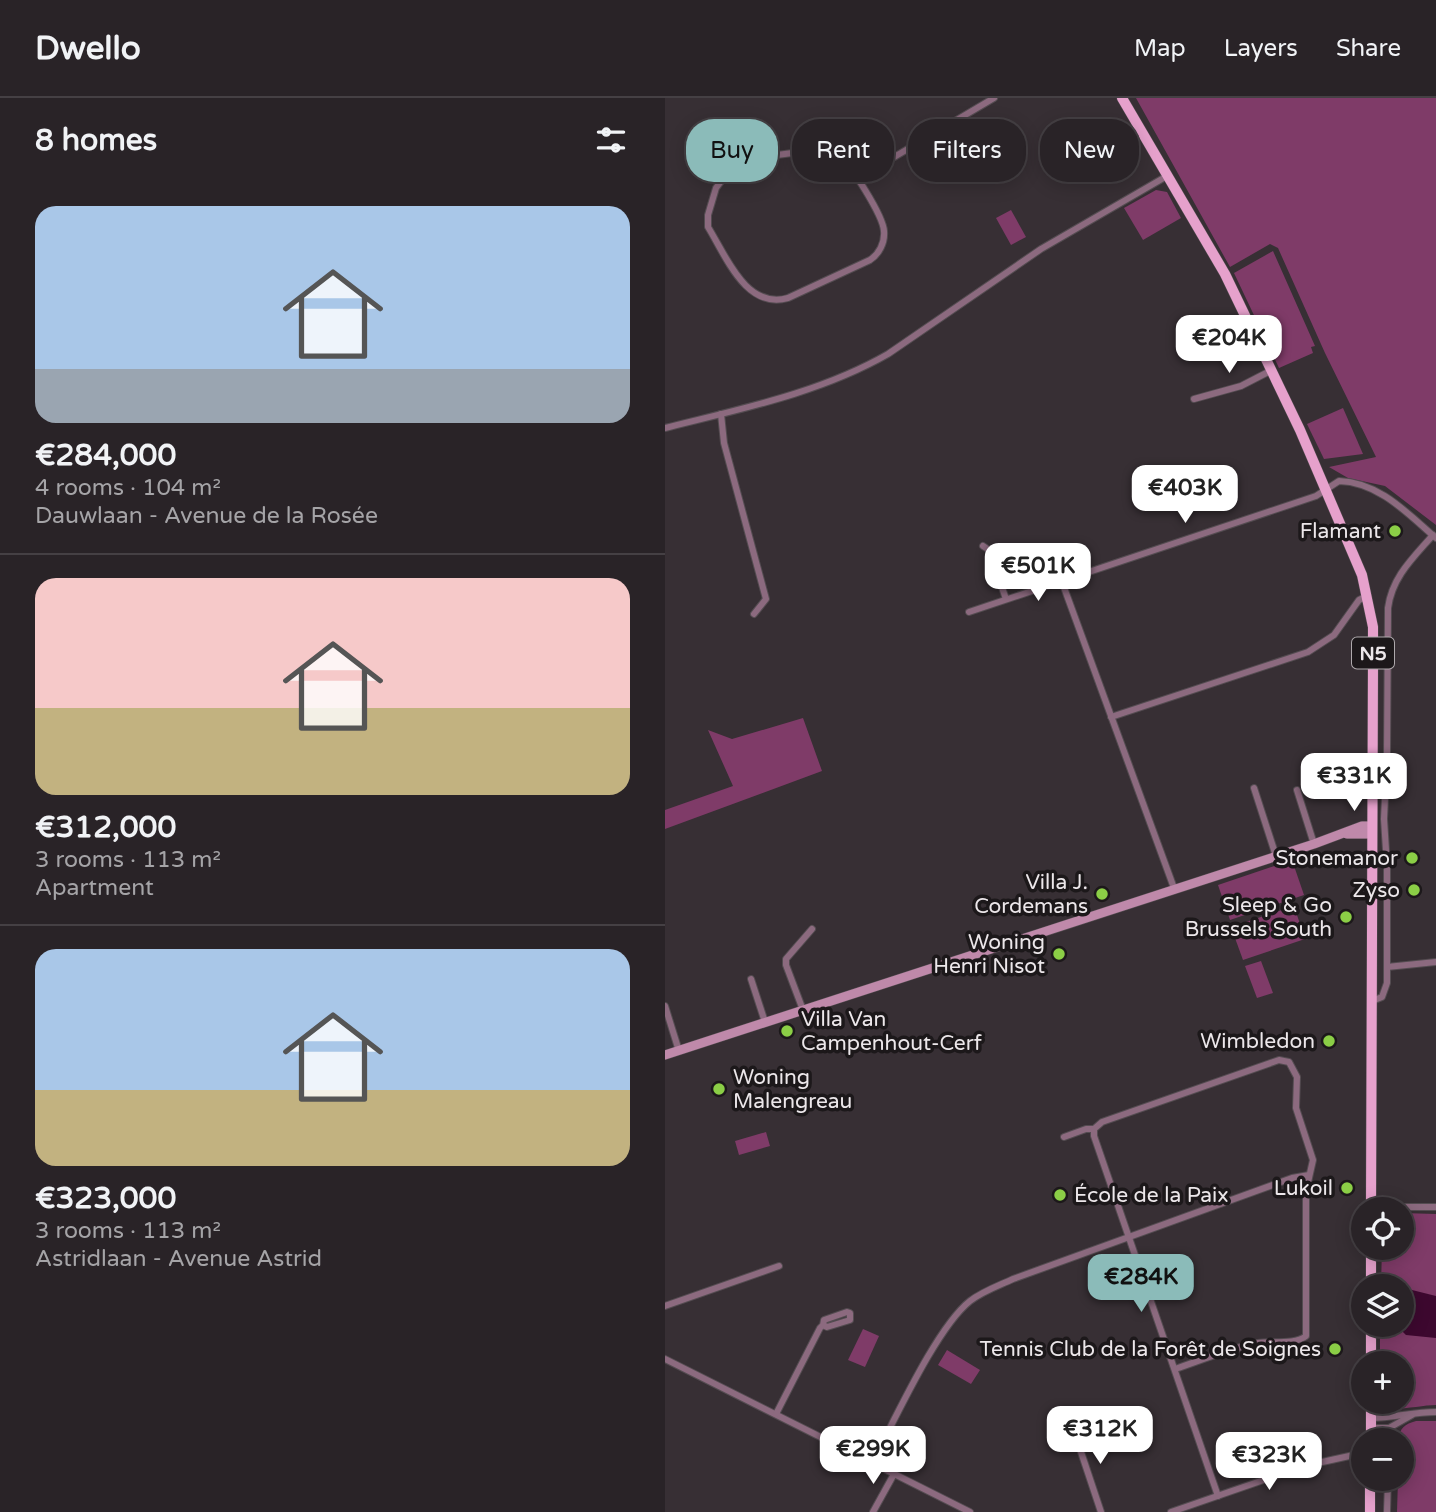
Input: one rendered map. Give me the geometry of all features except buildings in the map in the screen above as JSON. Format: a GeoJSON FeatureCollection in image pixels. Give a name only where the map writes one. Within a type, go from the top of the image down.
{"type":"FeatureCollection","features":[{"type":"Feature","properties":{"kind":"main road","name":"N5"},"geometry":{"type":"LineString","coordinates":[[1122,98],[1225,274],[1326,490],[1362,575],[1367,596],[1373,627],[1371,1197]]}},
{"type":"Feature","properties":{"kind":"main road"},"geometry":{"type":"LineString","coordinates":[[1371,1414],[1371,1428]]}},
{"type":"Feature","properties":{"kind":"main road"},"geometry":{"type":"LineString","coordinates":[[1370,1491],[1370,1512]]}},
{"type":"Feature","properties":{"kind":"street"},"geometry":{"type":"LineString","coordinates":[[894,157],[994,98]]}},
{"type":"Feature","properties":{"kind":"street"},"geometry":{"type":"LineString","coordinates":[[823,149],[831,151],[844,160],[857,179],[883,225],[880,249],[870,260],[788,298],[768,300],[750,291],[708,228],[708,215],[720,181],[736,171],[777,155],[823,149]]}},
{"type":"Feature","properties":{"kind":"street"},"geometry":{"type":"LineString","coordinates":[[665,428],[824,384],[865,367],[1041,249],[1167,176]]}},
{"type":"Feature","properties":{"kind":"street"},"geometry":{"type":"LineString","coordinates":[[1194,399],[1241,386],[1272,370]]}},
{"type":"Feature","properties":{"kind":"street"},"geometry":{"type":"LineString","coordinates":[[721,414],[724,443],[766,599],[754,614]]}},
{"type":"Feature","properties":{"kind":"street"},"geometry":{"type":"LineString","coordinates":[[969,612],[1316,496],[1339,481],[1371,489],[1398,505],[1434,537],[1398,576],[1390,593],[1384,819],[1387,967],[1385,992],[1378,1000],[1372,1001]]}},
{"type":"Feature","properties":{"kind":"street"},"geometry":{"type":"LineString","coordinates":[[983,546],[989,550],[1006,599]]}},
{"type":"Feature","properties":{"kind":"street"},"geometry":{"type":"LineString","coordinates":[[1062,582],[1174,888]]}},
{"type":"Feature","properties":{"kind":"street"},"geometry":{"type":"LineString","coordinates":[[1111,717],[1308,652],[1334,635],[1359,600],[1367,596]]}},
{"type":"Feature","properties":{"kind":"street"},"geometry":{"type":"LineString","coordinates":[[1254,788],[1276,856]]}},
{"type":"Feature","properties":{"kind":"street"},"geometry":{"type":"LineString","coordinates":[[1297,790],[1314,844]]}},
{"type":"Feature","properties":{"kind":"street"},"geometry":{"type":"LineString","coordinates":[[665,1055],[1345,833],[1372,830]]}},
{"type":"Feature","properties":{"kind":"street"},"geometry":{"type":"LineString","coordinates":[[803,1010],[786,959],[812,929]]}},
{"type":"Feature","properties":{"kind":"street"},"geometry":{"type":"LineString","coordinates":[[1387,967],[1436,962]]}},
{"type":"Feature","properties":{"kind":"street"},"geometry":{"type":"LineString","coordinates":[[751,979],[765,1023]]}},
{"type":"Feature","properties":{"kind":"street"},"geometry":{"type":"LineString","coordinates":[[665,1006],[679,1051]]}},
{"type":"Feature","properties":{"kind":"street"},"geometry":{"type":"LineString","coordinates":[[1064,1137],[1094,1129],[1102,1122],[1284,1059],[1289,1062],[1297,1077],[1296,1108],[1313,1160],[1306,1191],[1306,1336],[1299,1341],[1240,1346],[1175,1369]]}},
{"type":"Feature","properties":{"kind":"street"},"geometry":{"type":"LineString","coordinates":[[1094,1129],[1094,1136],[1128,1237],[1218,1496]]}},
{"type":"Feature","properties":{"kind":"street"},"geometry":{"type":"LineString","coordinates":[[872,1463],[945,1330],[968,1303],[984,1292],[1128,1237],[1292,1178],[1309,1175]]}},
{"type":"Feature","properties":{"kind":"street"},"geometry":{"type":"LineString","coordinates":[[1414,1207],[1436,1207]]}},
{"type":"Feature","properties":{"kind":"street"},"geometry":{"type":"LineString","coordinates":[[665,1307],[779,1266]]}},
{"type":"Feature","properties":{"kind":"street"},"geometry":{"type":"LineString","coordinates":[[776,1414],[823,1325]]}},
{"type":"Feature","properties":{"kind":"street"},"geometry":{"type":"LineString","coordinates":[[665,1359],[970,1512]]}},
{"type":"Feature","properties":{"kind":"street"},"geometry":{"type":"LineString","coordinates":[[1414,1414],[1436,1412]]}},
{"type":"Feature","properties":{"kind":"street"},"geometry":{"type":"LineString","coordinates":[[1371,1423],[1413,1414]]}},
{"type":"Feature","properties":{"kind":"street"},"geometry":{"type":"LineString","coordinates":[[1371,1423],[1389,1428],[1413,1414]]}},
{"type":"Feature","properties":{"kind":"street"},"geometry":{"type":"LineString","coordinates":[[1073,1428],[1101,1512]]}},
{"type":"Feature","properties":{"kind":"street"},"geometry":{"type":"LineString","coordinates":[[1171,1512],[1304,1466],[1351,1456]]}},
{"type":"Feature","properties":{"kind":"street"},"geometry":{"type":"LineString","coordinates":[[873,1512],[894,1474]]}},
{"type":"Feature","properties":{"kind":"street"},"geometry":{"type":"LineString","coordinates":[[1387,1512],[1388,1491]]}},
{"type":"Feature","properties":{"kind":"shaded area"},"geometry":{"type":"Polygon","coordinates":[[[1136,98],[1436,98],[1436,525],[1385,486],[1348,478],[1329,467],[1376,457],[1278,248],[1270,244],[1230,267],[1136,98]]]}},
{"type":"Feature","properties":{"kind":"shaded area"},"geometry":{"type":"Polygon","coordinates":[[[1156,190],[1167,192],[1181,218],[1143,240],[1124,208],[1156,190]]]}},
{"type":"Feature","properties":{"kind":"shaded area"},"geometry":{"type":"Polygon","coordinates":[[[1011,210],[1026,237],[1011,245],[996,218],[1011,210]]]}},
{"type":"Feature","properties":{"kind":"shaded area"},"geometry":{"type":"Polygon","coordinates":[[[1273,251],[1315,346],[1311,347],[1313,353],[1279,368],[1234,273],[1273,251]]]}},
{"type":"Feature","properties":{"kind":"shaded area"},"geometry":{"type":"Polygon","coordinates":[[[1343,408],[1363,454],[1324,459],[1307,424],[1343,408]]]}},
{"type":"Feature","properties":{"kind":"shaded area"},"geometry":{"type":"Polygon","coordinates":[[[803,718],[822,771],[665,829],[665,810],[733,786],[708,730],[732,739],[803,718]]]}},
{"type":"Feature","properties":{"kind":"shaded area"},"geometry":{"type":"Polygon","coordinates":[[[1292,860],[1304,895],[1230,920],[1218,885],[1292,860]]]}},
{"type":"Feature","properties":{"kind":"shaded area"},"geometry":{"type":"Polygon","coordinates":[[[1294,906],[1305,939],[1243,960],[1231,927],[1294,906]]]}},
{"type":"Feature","properties":{"kind":"shaded area"},"geometry":{"type":"Polygon","coordinates":[[[1261,961],[1273,993],[1257,998],[1245,966],[1261,961]]]}},
{"type":"Feature","properties":{"kind":"shaded area"},"geometry":{"type":"Polygon","coordinates":[[[766,1132],[770,1146],[739,1155],[735,1141],[766,1132]]]}},
{"type":"Feature","properties":{"kind":"shaded area"},"geometry":{"type":"Polygon","coordinates":[[[1414,1213],[1436,1214],[1436,1405],[1414,1407],[1414,1351],[1380,1351],[1380,1337],[1414,1337],[1414,1274],[1381,1274],[1382,1260],[1414,1260],[1414,1213]]]}},
{"type":"Feature","properties":{"kind":"shaded area"},"geometry":{"type":"Polygon","coordinates":[[[1414,1290],[1436,1296],[1436,1338],[1414,1336],[1414,1290]]]}},
{"type":"Feature","properties":{"kind":"shaded area"},"geometry":{"type":"Polygon","coordinates":[[[863,1329],[879,1336],[865,1367],[848,1360],[863,1329]]]}},
{"type":"Feature","properties":{"kind":"shaded area"},"geometry":{"type":"Polygon","coordinates":[[[947,1350],[980,1370],[971,1384],[938,1365],[947,1350]]]}},
{"type":"Feature","properties":{"kind":"shaded area"},"geometry":{"type":"Polygon","coordinates":[[[1416,1421],[1436,1421],[1436,1512],[1397,1512],[1398,1491],[1414,1491],[1414,1428],[1402,1428],[1416,1421]]]}},
{"type":"Feature","properties":{"kind":"place","name":"Flamant"},"geometry":{"type":"Point","coordinates":[1395,531]}},
{"type":"Feature","properties":{"kind":"place","name":"Stonemanor"},"geometry":{"type":"Point","coordinates":[1412,858]}},
{"type":"Feature","properties":{"kind":"place","name":"Zyso"},"geometry":{"type":"Point","coordinates":[1414,890]}},
{"type":"Feature","properties":{"kind":"place","name":"Villa J. Cordemans"},"geometry":{"type":"Point","coordinates":[1102,894]}},
{"type":"Feature","properties":{"kind":"place","name":"Sleep & Go Brussels South"},"geometry":{"type":"Point","coordinates":[1346,917]}},
{"type":"Feature","properties":{"kind":"place","name":"Woning Henri Nisot"},"geometry":{"type":"Point","coordinates":[1059,954]}},
{"type":"Feature","properties":{"kind":"place","name":"Villa Van Campenhout-Cerf"},"geometry":{"type":"Point","coordinates":[787,1031]}},
{"type":"Feature","properties":{"kind":"place","name":"Wimbledon"},"geometry":{"type":"Point","coordinates":[1329,1041]}},
{"type":"Feature","properties":{"kind":"place","name":"Woning Malengreau"},"geometry":{"type":"Point","coordinates":[719,1089]}},
{"type":"Feature","properties":{"kind":"place","name":"Lukoil"},"geometry":{"type":"Point","coordinates":[1347,1188]}},
{"type":"Feature","properties":{"kind":"place","name":"École de la Paix"},"geometry":{"type":"Point","coordinates":[1060,1195]}},
{"type":"Feature","properties":{"kind":"place","name":"Tennis Club de la Forêt de Soignes"},"geometry":{"type":"Point","coordinates":[1335,1349]}}]}
